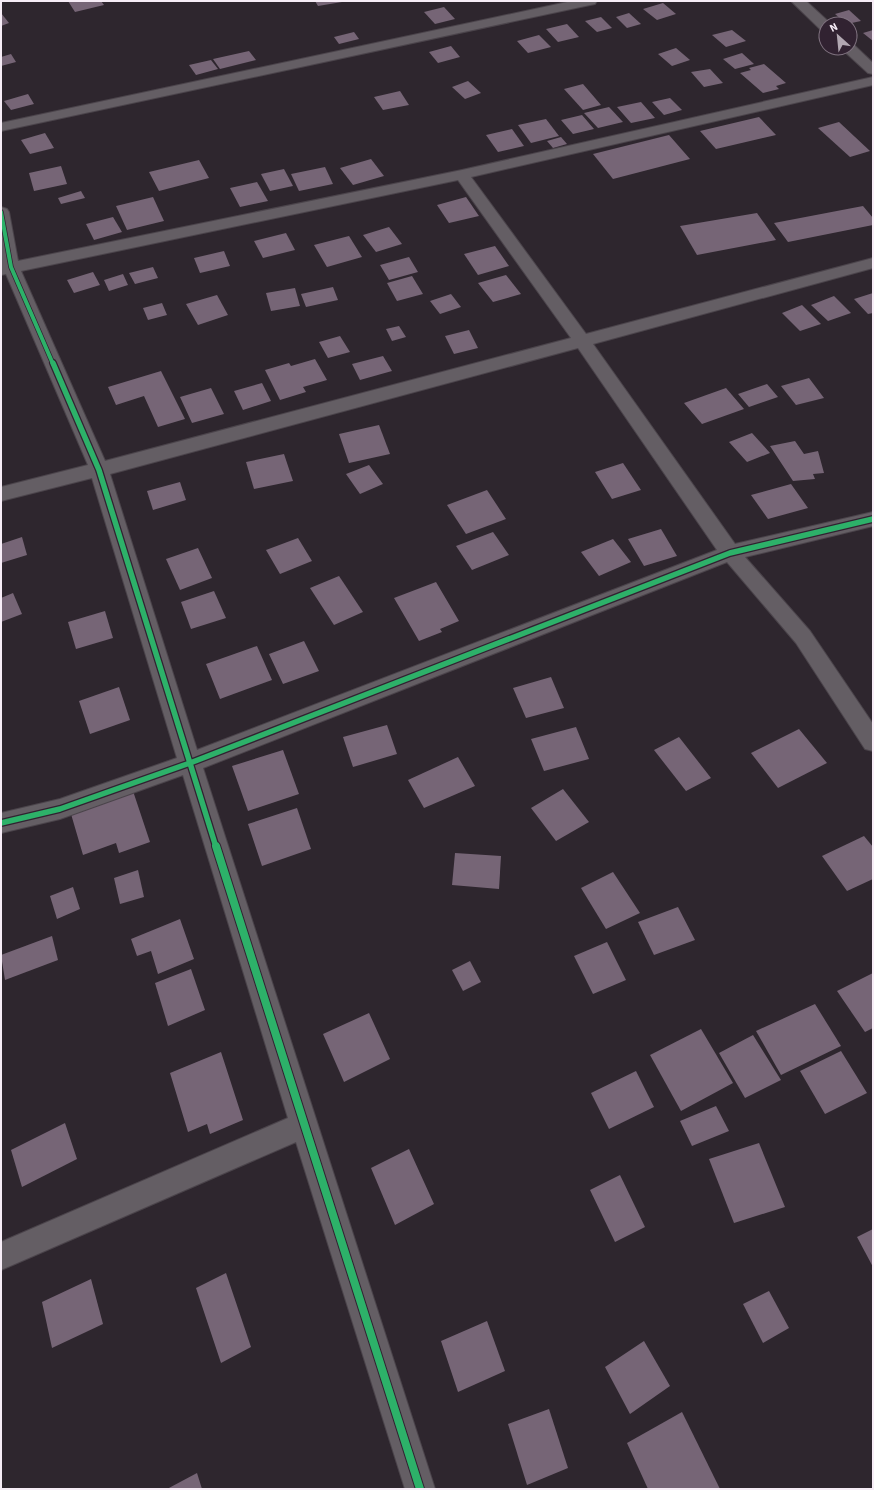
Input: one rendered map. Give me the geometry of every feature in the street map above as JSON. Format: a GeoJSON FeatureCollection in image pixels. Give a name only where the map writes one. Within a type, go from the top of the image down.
{"type":"FeatureCollection","features":[{"type":"Feature","properties":{"kind":"street"},"geometry":{"type":"LineString","coordinates":[[1,127],[590,1]]}},
{"type":"Feature","properties":{"kind":"street"},"geometry":{"type":"LineString","coordinates":[[798,1],[818,20]]}},
{"type":"Feature","properties":{"kind":"street"},"geometry":{"type":"LineString","coordinates":[[858,56],[873,70]]}},
{"type":"Feature","properties":{"kind":"street"},"geometry":{"type":"LineString","coordinates":[[6,269],[462,175],[873,81]]}},
{"type":"Feature","properties":{"kind":"street"},"geometry":{"type":"LineString","coordinates":[[462,175],[583,342],[730,553],[803,637],[873,742]]}},
{"type":"Feature","properties":{"kind":"street"},"geometry":{"type":"LineString","coordinates":[[1,212],[6,269],[99,470],[243,936],[420,1489]]}},
{"type":"Feature","properties":{"kind":"street"},"geometry":{"type":"LineString","coordinates":[[1,494],[99,470],[583,342],[873,263]]}},
{"type":"Feature","properties":{"kind":"street"},"geometry":{"type":"LineString","coordinates":[[1,824],[60,809],[190,763],[730,553],[873,519]]}},
{"type":"Feature","properties":{"kind":"street"},"geometry":{"type":"LineString","coordinates":[[1,1256],[304,1125]]}},
{"type":"Feature","properties":{"kind":"building"},"geometry":{"type":"Polygon","coordinates":[[[68,1],[101,1],[104,5],[75,12],[68,1]]]}},
{"type":"Feature","properties":{"kind":"building"},"geometry":{"type":"Polygon","coordinates":[[[315,1],[342,1],[342,2],[318,6],[315,1]]]}},
{"type":"Feature","properties":{"kind":"building"},"geometry":{"type":"Polygon","coordinates":[[[663,3],[676,14],[657,20],[643,9],[663,3]]]}},
{"type":"Feature","properties":{"kind":"building"},"geometry":{"type":"Polygon","coordinates":[[[444,7],[455,19],[435,24],[424,12],[444,7]]]}},
{"type":"Feature","properties":{"kind":"building"},"geometry":{"type":"Polygon","coordinates":[[[849,10],[856,16],[837,16],[835,14],[849,10]]]}},
{"type":"Feature","properties":{"kind":"building"},"geometry":{"type":"Polygon","coordinates":[[[1,13],[9,23],[1,26],[1,13]]]}},
{"type":"Feature","properties":{"kind":"building"},"geometry":{"type":"Polygon","coordinates":[[[629,13],[641,24],[627,28],[616,17],[629,13]]]}},
{"type":"Feature","properties":{"kind":"building"},"geometry":{"type":"Polygon","coordinates":[[[601,17],[612,28],[597,32],[585,21],[601,17]]]}},
{"type":"Feature","properties":{"kind":"building"},"geometry":{"type":"Polygon","coordinates":[[[567,24],[579,37],[558,42],[546,29],[567,24]]]}},
{"type":"Feature","properties":{"kind":"building"},"geometry":{"type":"Polygon","coordinates":[[[732,30],[746,41],[726,47],[712,35],[732,30]]]}},
{"type":"Feature","properties":{"kind":"building"},"geometry":{"type":"Polygon","coordinates":[[[873,30],[873,41],[863,33],[873,30]]]}},
{"type":"Feature","properties":{"kind":"building"},"geometry":{"type":"Polygon","coordinates":[[[354,32],[359,39],[339,44],[334,37],[354,32]]]}},
{"type":"Feature","properties":{"kind":"building"},"geometry":{"type":"Polygon","coordinates":[[[539,35],[551,47],[528,53],[517,41],[539,35]]]}},
{"type":"Feature","properties":{"kind":"building"},"geometry":{"type":"Polygon","coordinates":[[[451,46],[460,57],[438,63],[429,52],[451,46]]]}},
{"type":"Feature","properties":{"kind":"building"},"geometry":{"type":"Polygon","coordinates":[[[676,48],[690,60],[672,66],[658,54],[676,48]]]}},
{"type":"Feature","properties":{"kind":"building"},"geometry":{"type":"Polygon","coordinates":[[[249,51],[256,60],[220,69],[213,59],[249,51]]]}},
{"type":"Feature","properties":{"kind":"building"},"geometry":{"type":"Polygon","coordinates":[[[742,53],[754,64],[735,69],[723,59],[742,53]]]}},
{"type":"Feature","properties":{"kind":"building"},"geometry":{"type":"Polygon","coordinates":[[[11,54],[16,62],[1,66],[1,57],[11,54]]]}},
{"type":"Feature","properties":{"kind":"building"},"geometry":{"type":"Polygon","coordinates":[[[211,60],[218,69],[196,75],[189,65],[211,60]]]}},
{"type":"Feature","properties":{"kind":"building"},"geometry":{"type":"Polygon","coordinates":[[[764,64],[786,83],[776,86],[779,89],[763,93],[740,73],[751,70],[749,68],[764,64]]]}},
{"type":"Feature","properties":{"kind":"building"},"geometry":{"type":"Polygon","coordinates":[[[710,69],[723,83],[704,87],[691,72],[710,69]]]}},
{"type":"Feature","properties":{"kind":"building"},"geometry":{"type":"Polygon","coordinates":[[[468,81],[481,93],[465,99],[452,87],[468,81]]]}},
{"type":"Feature","properties":{"kind":"building"},"geometry":{"type":"Polygon","coordinates":[[[583,84],[601,105],[583,110],[564,89],[583,84]]]}},
{"type":"Feature","properties":{"kind":"building"},"geometry":{"type":"Polygon","coordinates":[[[400,91],[409,105],[383,110],[374,97],[400,91]]]}},
{"type":"Feature","properties":{"kind":"building"},"geometry":{"type":"Polygon","coordinates":[[[28,94],[34,104],[11,110],[4,101],[28,94]]]}},
{"type":"Feature","properties":{"kind":"building"},"geometry":{"type":"Polygon","coordinates":[[[670,98],[682,110],[664,115],[652,102],[670,98]]]}},
{"type":"Feature","properties":{"kind":"building"},"geometry":{"type":"Polygon","coordinates":[[[641,102],[655,118],[631,123],[617,107],[641,102]]]}},
{"type":"Feature","properties":{"kind":"building"},"geometry":{"type":"Polygon","coordinates":[[[609,107],[623,122],[598,128],[584,113],[609,107]]]}},
{"type":"Feature","properties":{"kind":"building"},"geometry":{"type":"Polygon","coordinates":[[[582,115],[594,129],[573,134],[561,120],[582,115]]]}},
{"type":"Feature","properties":{"kind":"building"},"geometry":{"type":"Polygon","coordinates":[[[759,117],[776,135],[716,149],[700,131],[759,117]]]}},
{"type":"Feature","properties":{"kind":"building"},"geometry":{"type":"Polygon","coordinates":[[[546,119],[559,136],[531,143],[518,125],[546,119]]]}},
{"type":"Feature","properties":{"kind":"building"},"geometry":{"type":"Polygon","coordinates":[[[839,122],[870,151],[850,157],[818,128],[839,122]]]}},
{"type":"Feature","properties":{"kind":"building"},"geometry":{"type":"Polygon","coordinates":[[[512,129],[524,146],[498,152],[486,135],[512,129]]]}},
{"type":"Feature","properties":{"kind":"building"},"geometry":{"type":"Polygon","coordinates":[[[45,133],[54,148],[30,154],[21,140],[45,133]]]}},
{"type":"Feature","properties":{"kind":"building"},"geometry":{"type":"Polygon","coordinates":[[[669,135],[690,159],[613,179],[593,154],[669,135]]]}},
{"type":"Feature","properties":{"kind":"building"},"geometry":{"type":"Polygon","coordinates":[[[561,137],[567,144],[553,148],[547,141],[561,137]]]}},
{"type":"Feature","properties":{"kind":"building"},"geometry":{"type":"Polygon","coordinates":[[[371,159],[384,176],[353,185],[340,168],[371,159]]]}},
{"type":"Feature","properties":{"kind":"building"},"geometry":{"type":"Polygon","coordinates":[[[199,160],[209,178],[159,191],[149,172],[199,160]]]}},
{"type":"Feature","properties":{"kind":"building"},"geometry":{"type":"Polygon","coordinates":[[[61,166],[67,184],[34,191],[29,173],[61,166]]]}},
{"type":"Feature","properties":{"kind":"building"},"geometry":{"type":"Polygon","coordinates":[[[325,167],[333,184],[299,191],[291,174],[325,167]]]}},
{"type":"Feature","properties":{"kind":"building"},"geometry":{"type":"Polygon","coordinates":[[[284,169],[293,186],[270,191],[261,174],[284,169]]]}},
{"type":"Feature","properties":{"kind":"building"},"geometry":{"type":"Polygon","coordinates":[[[257,182],[268,201],[240,207],[230,188],[257,182]]]}},
{"type":"Feature","properties":{"kind":"building"},"geometry":{"type":"Polygon","coordinates":[[[81,191],[85,198],[61,204],[58,198],[81,191]]]}},
{"type":"Feature","properties":{"kind":"building"},"geometry":{"type":"Polygon","coordinates":[[[153,197],[164,221],[127,230],[116,206],[153,197]]]}},
{"type":"Feature","properties":{"kind":"building"},"geometry":{"type":"Polygon","coordinates":[[[466,197],[479,216],[449,223],[437,205],[466,197]]]}},
{"type":"Feature","properties":{"kind":"building"},"geometry":{"type":"Polygon","coordinates":[[[863,206],[873,218],[873,225],[788,242],[774,223],[863,206]]]}},
{"type":"Feature","properties":{"kind":"building"},"geometry":{"type":"Polygon","coordinates":[[[757,213],[776,240],[697,255],[680,226],[757,213]]]}},
{"type":"Feature","properties":{"kind":"building"},"geometry":{"type":"Polygon","coordinates":[[[113,217],[122,232],[94,240],[86,224],[113,217]]]}},
{"type":"Feature","properties":{"kind":"building"},"geometry":{"type":"Polygon","coordinates":[[[389,227],[402,244],[376,252],[363,235],[389,227]]]}},
{"type":"Feature","properties":{"kind":"building"},"geometry":{"type":"Polygon","coordinates":[[[286,233],[295,250],[263,258],[254,241],[286,233]]]}},
{"type":"Feature","properties":{"kind":"building"},"geometry":{"type":"Polygon","coordinates":[[[349,236],[362,257],[327,267],[314,245],[349,236]]]}},
{"type":"Feature","properties":{"kind":"building"},"geometry":{"type":"Polygon","coordinates":[[[495,246],[509,266],[478,275],[464,254],[495,246]]]}},
{"type":"Feature","properties":{"kind":"building"},"geometry":{"type":"Polygon","coordinates":[[[224,251],[230,266],[200,273],[194,258],[224,251]]]}},
{"type":"Feature","properties":{"kind":"building"},"geometry":{"type":"Polygon","coordinates":[[[409,257],[418,272],[389,280],[380,265],[409,257]]]}},
{"type":"Feature","properties":{"kind":"building"},"geometry":{"type":"Polygon","coordinates":[[[153,267],[158,278],[135,284],[129,273],[153,267]]]}},
{"type":"Feature","properties":{"kind":"building"},"geometry":{"type":"Polygon","coordinates":[[[93,272],[100,285],[74,293],[67,280],[93,272]]]}},
{"type":"Feature","properties":{"kind":"building"},"geometry":{"type":"Polygon","coordinates":[[[123,274],[128,285],[109,291],[104,280],[123,274]]]}},
{"type":"Feature","properties":{"kind":"building"},"geometry":{"type":"Polygon","coordinates":[[[506,275],[521,294],[493,302],[478,283],[506,275]]]}},
{"type":"Feature","properties":{"kind":"building"},"geometry":{"type":"Polygon","coordinates":[[[412,276],[423,294],[397,301],[387,283],[412,276]]]}},
{"type":"Feature","properties":{"kind":"building"},"geometry":{"type":"Polygon","coordinates":[[[333,287],[338,300],[306,307],[301,294],[333,287]]]}},
{"type":"Feature","properties":{"kind":"building"},"geometry":{"type":"Polygon","coordinates":[[[295,288],[300,306],[271,311],[266,293],[295,288]]]}},
{"type":"Feature","properties":{"kind":"building"},"geometry":{"type":"Polygon","coordinates":[[[873,293],[873,313],[868,314],[854,299],[873,293]]]}},
{"type":"Feature","properties":{"kind":"building"},"geometry":{"type":"Polygon","coordinates":[[[451,294],[461,307],[440,314],[430,301],[451,294]]]}},
{"type":"Feature","properties":{"kind":"building"},"geometry":{"type":"Polygon","coordinates":[[[217,295],[228,315],[198,325],[186,304],[217,295]]]}},
{"type":"Feature","properties":{"kind":"building"},"geometry":{"type":"Polygon","coordinates":[[[834,296],[851,313],[828,321],[811,305],[834,296]]]}},
{"type":"Feature","properties":{"kind":"building"},"geometry":{"type":"Polygon","coordinates":[[[162,303],[167,315],[148,320],[143,308],[162,303]]]}},
{"type":"Feature","properties":{"kind":"building"},"geometry":{"type":"Polygon","coordinates":[[[802,305],[821,324],[800,331],[782,313],[802,305]]]}},
{"type":"Feature","properties":{"kind":"building"},"geometry":{"type":"Polygon","coordinates":[[[399,326],[406,337],[392,341],[386,329],[399,326]]]}},
{"type":"Feature","properties":{"kind":"building"},"geometry":{"type":"Polygon","coordinates":[[[469,330],[478,348],[454,354],[445,336],[469,330]]]}},
{"type":"Feature","properties":{"kind":"building"},"geometry":{"type":"Polygon","coordinates":[[[340,336],[350,352],[328,358],[319,342],[340,336]]]}},
{"type":"Feature","properties":{"kind":"building"},"geometry":{"type":"Polygon","coordinates":[[[383,356],[392,371],[360,380],[352,364],[383,356]]]}},
{"type":"Feature","properties":{"kind":"building"},"geometry":{"type":"Polygon","coordinates":[[[315,359],[327,380],[303,387],[306,392],[280,400],[265,370],[289,363],[291,366],[315,359]]]}},
{"type":"Feature","properties":{"kind":"building"},"geometry":{"type":"Polygon","coordinates":[[[161,371],[185,419],[158,427],[144,396],[116,405],[108,387],[161,371]]]}},
{"type":"Feature","properties":{"kind":"building"},"geometry":{"type":"Polygon","coordinates":[[[809,378],[824,398],[796,405],[781,386],[809,378]]]}},
{"type":"Feature","properties":{"kind":"building"},"geometry":{"type":"Polygon","coordinates":[[[262,383],[271,401],[243,410],[234,391],[262,383]]]}},
{"type":"Feature","properties":{"kind":"building"},"geometry":{"type":"Polygon","coordinates":[[[767,384],[778,397],[749,407],[738,394],[767,384]]]}},
{"type":"Feature","properties":{"kind":"building"},"geometry":{"type":"Polygon","coordinates":[[[211,388],[224,414],[192,423],[180,397],[211,388]]]}},
{"type":"Feature","properties":{"kind":"building"},"geometry":{"type":"Polygon","coordinates":[[[726,388],[744,409],[702,424],[684,403],[726,388]]]}},
{"type":"Feature","properties":{"kind":"building"},"geometry":{"type":"Polygon","coordinates":[[[379,425],[390,454],[349,463],[339,434],[379,425]]]}},
{"type":"Feature","properties":{"kind":"building"},"geometry":{"type":"Polygon","coordinates":[[[752,433],[770,453],[747,462],[729,442],[752,433]]]}},
{"type":"Feature","properties":{"kind":"building"},"geometry":{"type":"Polygon","coordinates":[[[795,441],[804,454],[818,451],[824,473],[813,474],[815,479],[793,481],[770,446],[795,441]]]}},
{"type":"Feature","properties":{"kind":"building"},"geometry":{"type":"Polygon","coordinates":[[[284,454],[293,481],[254,489],[246,462],[284,454]]]}},
{"type":"Feature","properties":{"kind":"building"},"geometry":{"type":"Polygon","coordinates":[[[623,463],[641,490],[612,499],[595,472],[623,463]]]}},
{"type":"Feature","properties":{"kind":"building"},"geometry":{"type":"Polygon","coordinates":[[[369,465],[383,484],[360,494],[346,474],[369,465]]]}},
{"type":"Feature","properties":{"kind":"building"},"geometry":{"type":"Polygon","coordinates":[[[180,482],[186,500],[153,510],[147,491],[180,482]]]}},
{"type":"Feature","properties":{"kind":"building"},"geometry":{"type":"Polygon","coordinates":[[[791,484],[808,508],[768,519],[751,495],[791,484]]]}},
{"type":"Feature","properties":{"kind":"building"},"geometry":{"type":"Polygon","coordinates":[[[487,490],[506,519],[466,534],[447,505],[487,490]]]}},
{"type":"Feature","properties":{"kind":"building"},"geometry":{"type":"Polygon","coordinates":[[[661,529],[677,556],[644,566],[628,539],[661,529]]]}},
{"type":"Feature","properties":{"kind":"building"},"geometry":{"type":"Polygon","coordinates":[[[493,532],[509,555],[472,570],[456,546],[493,532]]]}},
{"type":"Feature","properties":{"kind":"building"},"geometry":{"type":"Polygon","coordinates":[[[22,537],[27,555],[1,563],[1,544],[22,537]]]}},
{"type":"Feature","properties":{"kind":"building"},"geometry":{"type":"Polygon","coordinates":[[[298,538],[312,561],[280,574],[266,550],[298,538]]]}},
{"type":"Feature","properties":{"kind":"building"},"geometry":{"type":"Polygon","coordinates":[[[613,539],[631,562],[599,576],[581,552],[613,539]]]}},
{"type":"Feature","properties":{"kind":"building"},"geometry":{"type":"Polygon","coordinates":[[[198,548],[212,578],[180,590],[166,559],[198,548]]]}},
{"type":"Feature","properties":{"kind":"building"},"geometry":{"type":"Polygon","coordinates":[[[339,576],[363,612],[334,625],[310,588],[339,576]]]}},
{"type":"Feature","properties":{"kind":"building"},"geometry":{"type":"Polygon","coordinates":[[[436,582],[459,621],[440,629],[442,632],[419,641],[394,598],[436,582]]]}},
{"type":"Feature","properties":{"kind":"building"},"geometry":{"type":"Polygon","coordinates":[[[214,591],[226,618],[191,629],[181,602],[214,591]]]}},
{"type":"Feature","properties":{"kind":"building"},"geometry":{"type":"Polygon","coordinates":[[[13,593],[22,614],[1,622],[1,598],[13,593]]]}},
{"type":"Feature","properties":{"kind":"building"},"geometry":{"type":"Polygon","coordinates":[[[105,611],[113,638],[76,649],[68,622],[105,611]]]}},
{"type":"Feature","properties":{"kind":"building"},"geometry":{"type":"Polygon","coordinates":[[[304,641],[319,671],[283,684],[269,654],[304,641]]]}},
{"type":"Feature","properties":{"kind":"building"},"geometry":{"type":"Polygon","coordinates":[[[257,646],[272,680],[220,699],[206,664],[257,646]]]}},
{"type":"Feature","properties":{"kind":"building"},"geometry":{"type":"Polygon","coordinates":[[[551,677],[564,708],[526,718],[513,688],[551,677]]]}},
{"type":"Feature","properties":{"kind":"building"},"geometry":{"type":"Polygon","coordinates":[[[119,687],[130,720],[90,734],[79,701],[119,687]]]}},
{"type":"Feature","properties":{"kind":"building"},"geometry":{"type":"Polygon","coordinates":[[[387,725],[397,754],[353,767],[343,737],[387,725]]]}},
{"type":"Feature","properties":{"kind":"building"},"geometry":{"type":"Polygon","coordinates":[[[576,727],[589,759],[544,771],[531,739],[576,727]]]}},
{"type":"Feature","properties":{"kind":"building"},"geometry":{"type":"Polygon","coordinates":[[[799,729],[827,763],[778,788],[751,753],[799,729]]]}},
{"type":"Feature","properties":{"kind":"building"},"geometry":{"type":"Polygon","coordinates":[[[679,737],[711,778],[686,791],[654,750],[679,737]]]}},
{"type":"Feature","properties":{"kind":"building"},"geometry":{"type":"Polygon","coordinates":[[[283,750],[299,794],[248,811],[232,766],[283,750]]]}},
{"type":"Feature","properties":{"kind":"building"},"geometry":{"type":"Polygon","coordinates":[[[458,757],[475,786],[424,808],[408,780],[458,757]]]}},
{"type":"Feature","properties":{"kind":"building"},"geometry":{"type":"Polygon","coordinates":[[[563,789],[589,822],[556,841],[531,808],[563,789]]]}},
{"type":"Feature","properties":{"kind":"building"},"geometry":{"type":"Polygon","coordinates":[[[133,791],[150,842],[119,853],[116,843],[83,855],[71,814],[133,791]]]}},
{"type":"Feature","properties":{"kind":"building"},"geometry":{"type":"Polygon","coordinates":[[[297,808],[311,849],[262,866],[248,824],[297,808]]]}},
{"type":"Feature","properties":{"kind":"building"},"geometry":{"type":"Polygon","coordinates":[[[864,836],[873,847],[873,879],[847,891],[822,856],[864,836]]]}},
{"type":"Feature","properties":{"kind":"building"},"geometry":{"type":"Polygon","coordinates":[[[455,853],[501,856],[499,889],[452,885],[455,853]]]}},
{"type":"Feature","properties":{"kind":"building"},"geometry":{"type":"Polygon","coordinates":[[[138,870],[144,897],[120,904],[114,878],[138,870]]]}},
{"type":"Feature","properties":{"kind":"building"},"geometry":{"type":"Polygon","coordinates":[[[613,872],[640,913],[606,929],[581,888],[613,872]]]}},
{"type":"Feature","properties":{"kind":"building"},"geometry":{"type":"Polygon","coordinates":[[[73,887],[80,909],[57,919],[50,896],[73,887]]]}},
{"type":"Feature","properties":{"kind":"building"},"geometry":{"type":"Polygon","coordinates":[[[678,907],[695,940],[654,955],[638,922],[678,907]]]}},
{"type":"Feature","properties":{"kind":"building"},"geometry":{"type":"Polygon","coordinates":[[[180,919],[194,959],[158,974],[151,951],[137,956],[131,939],[180,919]]]}},
{"type":"Feature","properties":{"kind":"building"},"geometry":{"type":"Polygon","coordinates":[[[52,936],[58,960],[5,980],[1,955],[52,936]]]}},
{"type":"Feature","properties":{"kind":"building"},"geometry":{"type":"Polygon","coordinates":[[[607,942],[626,980],[593,994],[574,956],[607,942]]]}},
{"type":"Feature","properties":{"kind":"building"},"geometry":{"type":"Polygon","coordinates":[[[470,961],[481,982],[463,991],[452,970],[470,961]]]}},
{"type":"Feature","properties":{"kind":"building"},"geometry":{"type":"Polygon","coordinates":[[[191,969],[205,1010],[168,1026],[155,983],[191,969]]]}},
{"type":"Feature","properties":{"kind":"building"},"geometry":{"type":"Polygon","coordinates":[[[873,973],[873,1028],[865,1032],[837,991],[873,973]]]}},
{"type":"Feature","properties":{"kind":"building"},"geometry":{"type":"Polygon","coordinates":[[[815,1004],[841,1046],[781,1075],[756,1031],[815,1004]]]}},
{"type":"Feature","properties":{"kind":"building"},"geometry":{"type":"Polygon","coordinates":[[[369,1013],[390,1059],[344,1082],[323,1034],[369,1013]]]}},
{"type":"Feature","properties":{"kind":"building"},"geometry":{"type":"Polygon","coordinates":[[[701,1029],[733,1083],[681,1111],[650,1055],[701,1029]]]}},
{"type":"Feature","properties":{"kind":"building"},"geometry":{"type":"Polygon","coordinates":[[[753,1035],[781,1080],[745,1098],[719,1053],[753,1035]]]}},
{"type":"Feature","properties":{"kind":"building"},"geometry":{"type":"Polygon","coordinates":[[[841,1051],[867,1093],[825,1114],[800,1071],[841,1051]]]}},
{"type":"Feature","properties":{"kind":"building"},"geometry":{"type":"Polygon","coordinates":[[[221,1052],[243,1120],[210,1134],[207,1124],[188,1132],[170,1073],[221,1052]]]}},
{"type":"Feature","properties":{"kind":"building"},"geometry":{"type":"Polygon","coordinates":[[[636,1071],[654,1107],[609,1129],[591,1093],[636,1071]]]}},
{"type":"Feature","properties":{"kind":"building"},"geometry":{"type":"Polygon","coordinates":[[[716,1106],[729,1131],[692,1146],[680,1121],[716,1106]]]}},
{"type":"Feature","properties":{"kind":"building"},"geometry":{"type":"Polygon","coordinates":[[[65,1123],[77,1159],[22,1187],[11,1150],[65,1123]]]}},
{"type":"Feature","properties":{"kind":"building"},"geometry":{"type":"Polygon","coordinates":[[[759,1143],[785,1207],[734,1223],[709,1159],[759,1143]]]}},
{"type":"Feature","properties":{"kind":"building"},"geometry":{"type":"Polygon","coordinates":[[[409,1149],[434,1204],[395,1225],[371,1168],[409,1149]]]}},
{"type":"Feature","properties":{"kind":"building"},"geometry":{"type":"Polygon","coordinates":[[[620,1175],[645,1227],[615,1242],[590,1190],[620,1175]]]}},
{"type":"Feature","properties":{"kind":"building"},"geometry":{"type":"Polygon","coordinates":[[[873,1229],[873,1267],[857,1237],[873,1229]]]}},
{"type":"Feature","properties":{"kind":"building"},"geometry":{"type":"Polygon","coordinates":[[[226,1273],[251,1347],[221,1363],[196,1288],[226,1273]]]}},
{"type":"Feature","properties":{"kind":"building"},"geometry":{"type":"Polygon","coordinates":[[[91,1279],[103,1324],[52,1348],[42,1302],[91,1279]]]}},
{"type":"Feature","properties":{"kind":"building"},"geometry":{"type":"Polygon","coordinates":[[[769,1291],[789,1328],[763,1343],[743,1304],[769,1291]]]}},
{"type":"Feature","properties":{"kind":"building"},"geometry":{"type":"Polygon","coordinates":[[[487,1321],[505,1371],[458,1392],[441,1341],[487,1321]]]}},
{"type":"Feature","properties":{"kind":"building"},"geometry":{"type":"Polygon","coordinates":[[[644,1341],[670,1386],[630,1414],[605,1367],[644,1341]]]}},
{"type":"Feature","properties":{"kind":"building"},"geometry":{"type":"Polygon","coordinates":[[[549,1409],[568,1468],[527,1485],[508,1424],[549,1409]]]}},
{"type":"Feature","properties":{"kind":"building"},"geometry":{"type":"Polygon","coordinates":[[[682,1412],[720,1489],[648,1489],[627,1443],[682,1412]]]}},
{"type":"Feature","properties":{"kind":"building"},"geometry":{"type":"Polygon","coordinates":[[[197,1473],[202,1489],[167,1489],[197,1473]]]}},
{"type":"Feature","properties":{"kind":"cycle path"},"geometry":{"type":"LineString","coordinates":[[1,212],[11,267],[99,470],[246,944],[420,1489]]}},
{"type":"Feature","properties":{"kind":"cycle path"},"geometry":{"type":"LineString","coordinates":[[1,823],[60,809],[190,763],[730,553],[873,519]]}}]}
